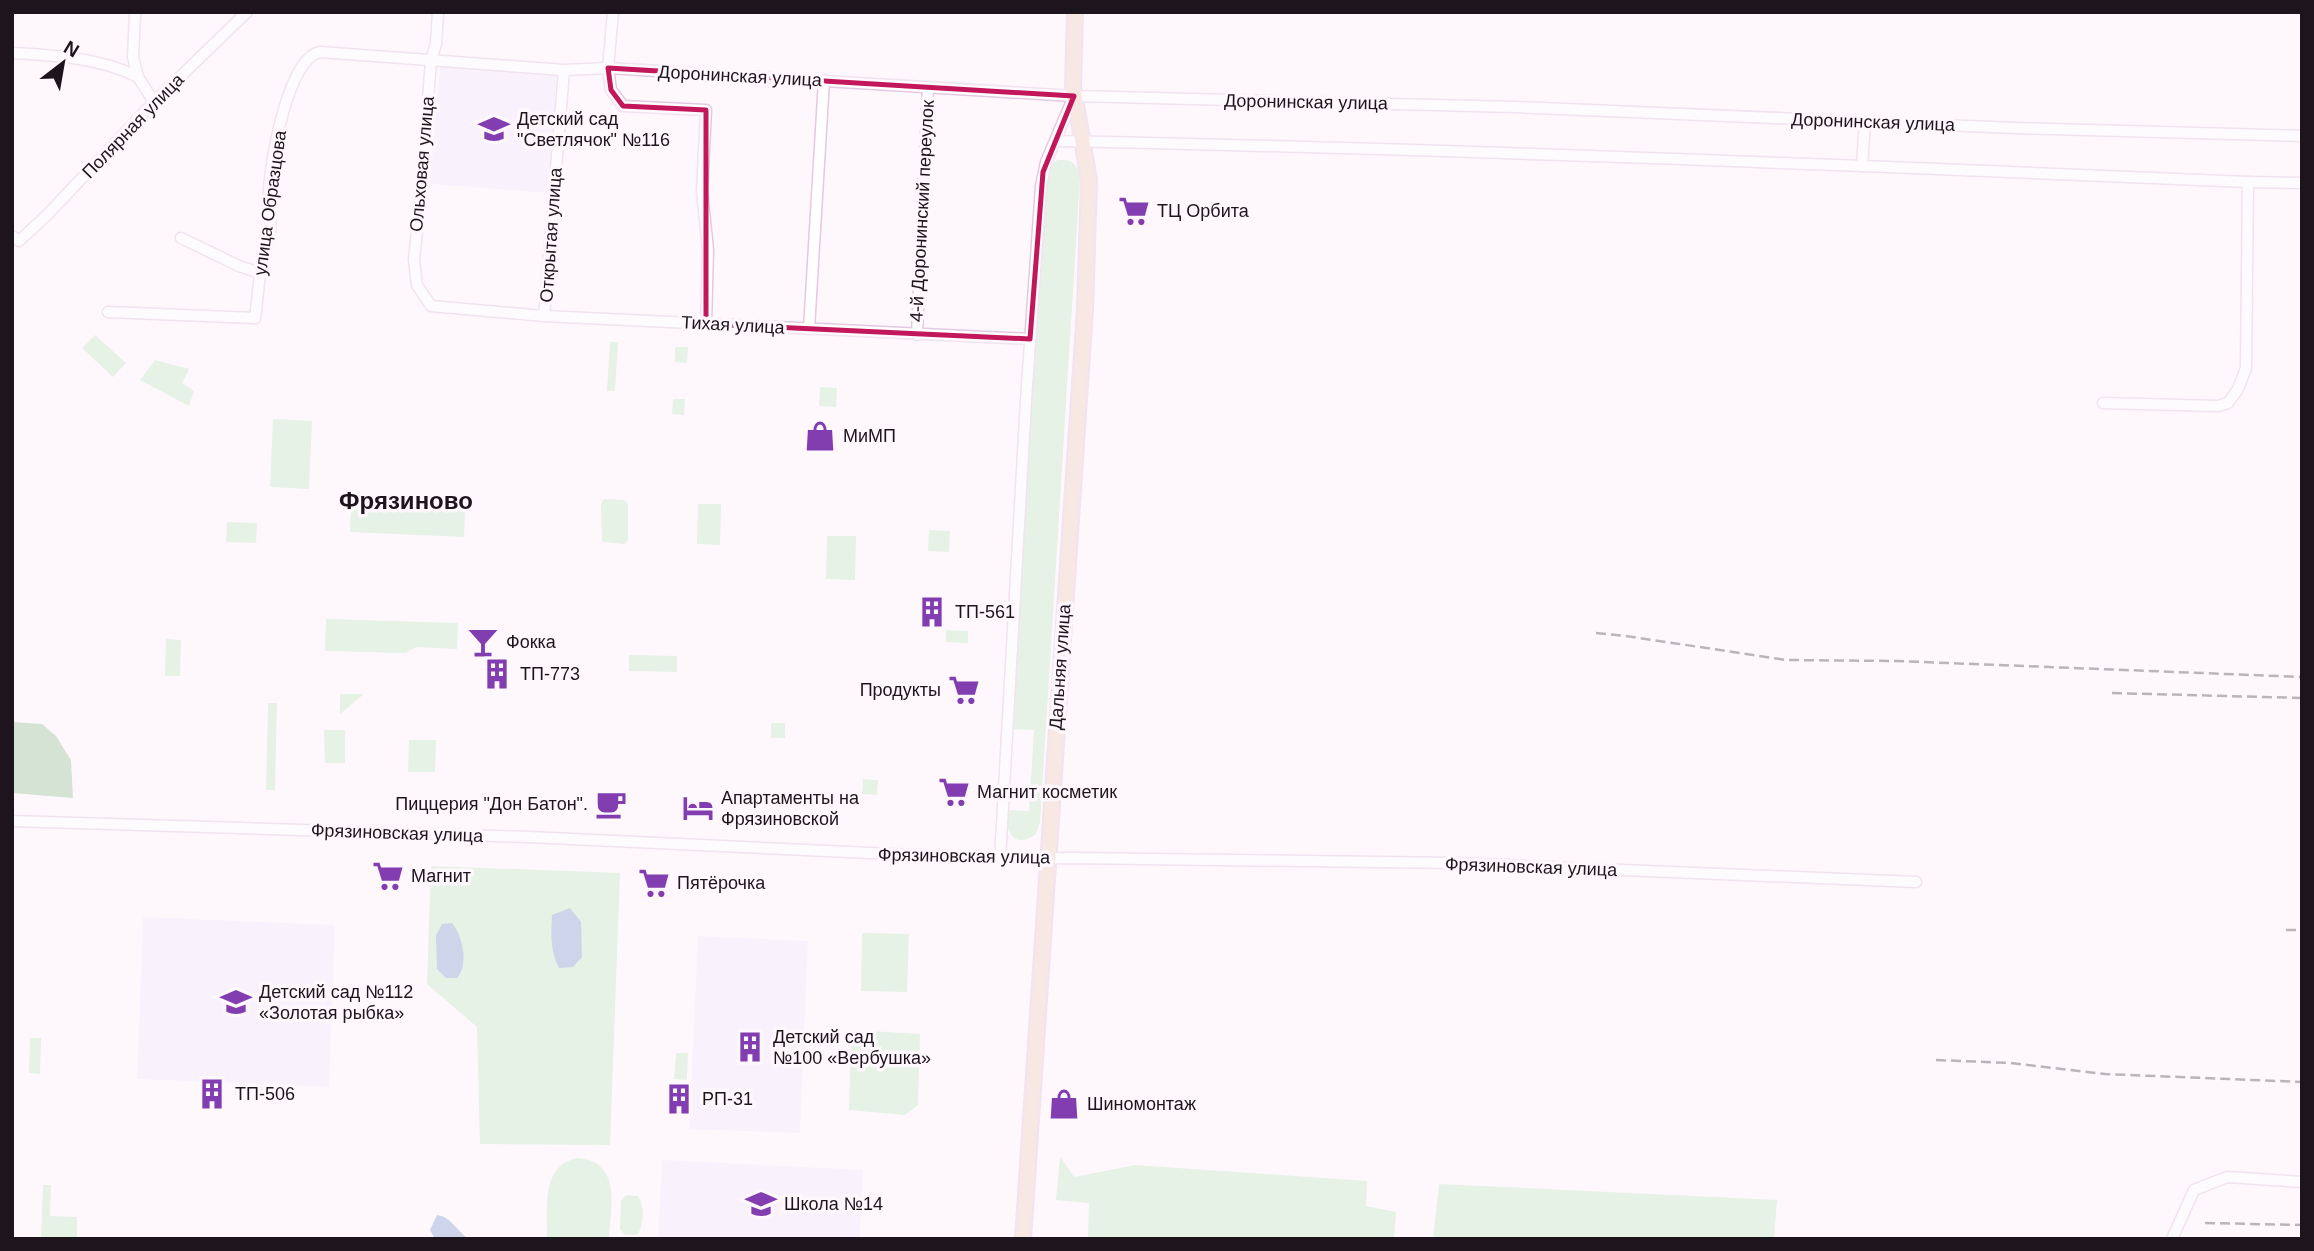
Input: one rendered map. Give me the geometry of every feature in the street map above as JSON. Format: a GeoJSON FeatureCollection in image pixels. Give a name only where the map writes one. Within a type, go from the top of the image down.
{"type":"FeatureCollection","features":[{"type":"Feature","properties":{"kind":"street"},"geometry":{"type":"LineString","coordinates":[[135,12],[133,57],[138,77],[154,102]]}},
{"type":"Feature","properties":{"kind":"street","name":"Полярная улица"},"geometry":{"type":"LineString","coordinates":[[16,239],[47,215],[154,102],[247,12]]}},
{"type":"Feature","properties":{"kind":"street","name":"Ольховая улица"},"geometry":{"type":"LineString","coordinates":[[437,307],[431,306],[424,299],[417,285],[414,259],[431,60],[436,44],[438,12]]}},
{"type":"Feature","properties":{"kind":"street"},"geometry":{"type":"LineString","coordinates":[[613,12],[608,68],[611,90],[623,106],[706,110],[702,191],[708,250],[706,324]]}},
{"type":"Feature","properties":{"kind":"street","name":"Дальняя улица"},"geometry":{"type":"LineString","coordinates":[[1023,1239],[1085,309],[1089,180],[1074,96],[1075,12]]}},
{"type":"Feature","properties":{"kind":"street","name":"Доронинская улица"},"geometry":{"type":"LineString","coordinates":[[312,54],[330,51],[564,70],[608,68],[1074,96],[1516,107],[1865,122],[2302,136]]}},
{"type":"Feature","properties":{"kind":"street"},"geometry":{"type":"LineString","coordinates":[[12,52],[106,65],[138,77]]}},
{"type":"Feature","properties":{"kind":"street","name":"улица Образцова"},"geometry":{"type":"LineString","coordinates":[[108,312],[255,318],[260,273],[270,236],[269,192],[272,159],[288,96],[302,65],[312,54]]}},
{"type":"Feature","properties":{"kind":"street","name":"Открытая улица"},"geometry":{"type":"LineString","coordinates":[[544,316],[564,70]]}},
{"type":"Feature","properties":{"kind":"street"},"geometry":{"type":"LineString","coordinates":[[809,329],[824,80]]}},
{"type":"Feature","properties":{"kind":"street","name":"4-й Доронинский переулок"},"geometry":{"type":"LineString","coordinates":[[917,335],[928,88]]}},
{"type":"Feature","properties":{"kind":"street","name":"Дальняя улица"},"geometry":{"type":"LineString","coordinates":[[1000,859],[1041,186],[1043,172],[1074,96]]}},
{"type":"Feature","properties":{"kind":"street"},"geometry":{"type":"LineString","coordinates":[[1862,166],[1865,122]]}},
{"type":"Feature","properties":{"kind":"street"},"geometry":{"type":"LineString","coordinates":[[1055,141],[1180,143],[2302,183]]}},
{"type":"Feature","properties":{"kind":"street"},"geometry":{"type":"LineString","coordinates":[[2103,402],[2218,406],[2228,403],[2238,389],[2246,368],[2248,182]]}},
{"type":"Feature","properties":{"kind":"street"},"geometry":{"type":"LineString","coordinates":[[181,238],[239,266],[260,273]]}},
{"type":"Feature","properties":{"kind":"street","name":"Тихая улица"},"geometry":{"type":"LineString","coordinates":[[437,307],[544,316],[1030,339]]}},
{"type":"Feature","properties":{"kind":"street","name":"Фрязиновская улица"},"geometry":{"type":"LineString","coordinates":[[12,821],[516,836],[1000,859],[1453,863],[1916,882]]}},
{"type":"Feature","properties":{"kind":"street"},"geometry":{"type":"LineString","coordinates":[[2172,1239],[2194,1190],[2227,1177],[2302,1182]]}},
{"type":"Feature","properties":{"kind":"highlighted area"},"geometry":{"type":"Polygon","coordinates":[[[608,68],[1074,96],[1043,172],[1030,339],[706,324],[706,110],[623,106],[611,90],[608,68]]]}},
{"type":"Feature","properties":{"kind":"shaded area","name":"Детский сад \"Светлячок\" №116"},"geometry":{"type":"Polygon","coordinates":[[[440,65],[557,75],[548,193],[430,184],[440,65]]]}},
{"type":"Feature","properties":{"kind":"shaded area","name":"Детский сад №112 «Золотая рыбка»"},"geometry":{"type":"Polygon","coordinates":[[[143,917],[335,925],[329,1087],[137,1079],[143,917]]]}},
{"type":"Feature","properties":{"kind":"shaded area"},"geometry":{"type":"Polygon","coordinates":[[[698,936],[808,941],[800,1133],[689,1129],[698,936]]]}},
{"type":"Feature","properties":{"kind":"shaded area","name":"Школа №14"},"geometry":{"type":"Polygon","coordinates":[[[662,1160],[863,1170],[860,1239],[658,1239],[662,1160]]]}},
{"type":"Feature","properties":{"kind":"green space"},"geometry":{"type":"Polygon","coordinates":[[[1058,160],[1073,163],[1080,178],[1040,823],[1035,835],[1021,840],[1015,839],[1009,830],[1006,810],[1029,811],[1034,730],[1011,729],[1046,176],[1051,164],[1058,160]]]}},
{"type":"Feature","properties":{"kind":"green space"},"geometry":{"type":"Polygon","coordinates":[[[95,335],[126,363],[113,377],[82,348],[95,335]]]}},
{"type":"Feature","properties":{"kind":"green space"},"geometry":{"type":"Polygon","coordinates":[[[610,342],[618,342],[615,391],[607,391],[610,342]]]}},
{"type":"Feature","properties":{"kind":"green space"},"geometry":{"type":"Polygon","coordinates":[[[675,347],[688,347],[687,363],[675,362],[675,347]]]}},
{"type":"Feature","properties":{"kind":"green space"},"geometry":{"type":"Polygon","coordinates":[[[155,360],[189,369],[182,383],[194,391],[189,406],[140,380],[155,360]]]}},
{"type":"Feature","properties":{"kind":"green space"},"geometry":{"type":"Polygon","coordinates":[[[820,387],[837,388],[836,407],[819,406],[820,387]]]}},
{"type":"Feature","properties":{"kind":"green space"},"geometry":{"type":"Polygon","coordinates":[[[673,399],[685,399],[684,415],[672,414],[673,399]]]}},
{"type":"Feature","properties":{"kind":"green space"},"geometry":{"type":"Polygon","coordinates":[[[273,419],[312,421],[309,489],[270,487],[273,419]]]}},
{"type":"Feature","properties":{"kind":"green space"},"geometry":{"type":"Polygon","coordinates":[[[604,499],[624,500],[628,504],[628,540],[624,544],[602,542],[601,504],[604,499]]]}},
{"type":"Feature","properties":{"kind":"green space"},"geometry":{"type":"Polygon","coordinates":[[[698,504],[721,504],[720,545],[697,544],[698,504]]]}},
{"type":"Feature","properties":{"kind":"green space"},"geometry":{"type":"Polygon","coordinates":[[[351,505],[465,510],[464,537],[350,532],[351,505]]]}},
{"type":"Feature","properties":{"kind":"green space"},"geometry":{"type":"Polygon","coordinates":[[[227,522],[257,523],[256,543],[226,542],[227,522]]]}},
{"type":"Feature","properties":{"kind":"green space"},"geometry":{"type":"Polygon","coordinates":[[[929,530],[950,531],[949,552],[928,551],[929,530]]]}},
{"type":"Feature","properties":{"kind":"green space"},"geometry":{"type":"Polygon","coordinates":[[[827,536],[856,536],[855,580],[826,579],[827,536]]]}},
{"type":"Feature","properties":{"kind":"green space"},"geometry":{"type":"Polygon","coordinates":[[[326,619],[458,623],[457,649],[416,647],[406,653],[325,651],[326,619]]]}},
{"type":"Feature","properties":{"kind":"green space"},"geometry":{"type":"Polygon","coordinates":[[[946,630],[968,631],[968,643],[946,642],[946,630]]]}},
{"type":"Feature","properties":{"kind":"green space"},"geometry":{"type":"Polygon","coordinates":[[[166,639],[181,640],[180,676],[165,676],[166,639]]]}},
{"type":"Feature","properties":{"kind":"green space"},"geometry":{"type":"Polygon","coordinates":[[[629,655],[677,656],[677,672],[629,671],[629,655]]]}},
{"type":"Feature","properties":{"kind":"green space"},"geometry":{"type":"Polygon","coordinates":[[[340,694],[364,694],[340,714],[340,694]]]}},
{"type":"Feature","properties":{"kind":"green space"},"geometry":{"type":"Polygon","coordinates":[[[268,703],[277,703],[275,790],[266,790],[268,703]]]}},
{"type":"Feature","properties":{"kind":"green space"},"geometry":{"type":"Polygon","coordinates":[[[12,722],[42,724],[56,736],[71,760],[73,798],[12,793],[12,722]]]}},
{"type":"Feature","properties":{"kind":"green space"},"geometry":{"type":"Polygon","coordinates":[[[771,723],[785,723],[785,738],[771,738],[771,723]]]}},
{"type":"Feature","properties":{"kind":"green space"},"geometry":{"type":"Polygon","coordinates":[[[324,730],[345,730],[345,763],[325,763],[324,730]]]}},
{"type":"Feature","properties":{"kind":"green space"},"geometry":{"type":"Polygon","coordinates":[[[409,740],[436,740],[435,772],[408,772],[409,740]]]}},
{"type":"Feature","properties":{"kind":"green space"},"geometry":{"type":"Polygon","coordinates":[[[863,779],[878,780],[877,795],[862,794],[863,779]]]}},
{"type":"Feature","properties":{"kind":"green space"},"geometry":{"type":"Polygon","coordinates":[[[431,866],[620,873],[610,1145],[480,1144],[477,1027],[427,984],[431,866]]]}},
{"type":"Feature","properties":{"kind":"green space"},"geometry":{"type":"Polygon","coordinates":[[[862,933],[909,934],[907,992],[861,991],[862,933]]]}},
{"type":"Feature","properties":{"kind":"green space"},"geometry":{"type":"Polygon","coordinates":[[[870,1031],[920,1034],[918,1105],[905,1115],[849,1110],[851,1045],[870,1031]]]}},
{"type":"Feature","properties":{"kind":"green space"},"geometry":{"type":"Polygon","coordinates":[[[30,1038],[41,1038],[40,1074],[29,1073],[30,1038]]]}},
{"type":"Feature","properties":{"kind":"green space"},"geometry":{"type":"Polygon","coordinates":[[[676,1053],[688,1053],[687,1080],[674,1079],[676,1053]]]}},
{"type":"Feature","properties":{"kind":"green space"},"geometry":{"type":"Polygon","coordinates":[[[235,1086],[285,1087],[285,1096],[235,1095],[235,1086]]]}},
{"type":"Feature","properties":{"kind":"green space"},"geometry":{"type":"Polygon","coordinates":[[[1060,1156],[1074,1177],[1135,1165],[1367,1181],[1366,1206],[1396,1212],[1394,1239],[1088,1239],[1089,1203],[1056,1200],[1060,1156]]]}},
{"type":"Feature","properties":{"kind":"green space"},"geometry":{"type":"Polygon","coordinates":[[[577,1158],[591,1161],[601,1167],[607,1177],[612,1200],[609,1239],[547,1239],[548,1190],[552,1179],[565,1163],[577,1158]]]}},
{"type":"Feature","properties":{"kind":"green space"},"geometry":{"type":"Polygon","coordinates":[[[1439,1184],[1777,1200],[1774,1239],[1433,1239],[1439,1184]]]}},
{"type":"Feature","properties":{"kind":"green space"},"geometry":{"type":"Polygon","coordinates":[[[43,1185],[51,1185],[50,1216],[77,1217],[77,1239],[41,1239],[43,1185]]]}},
{"type":"Feature","properties":{"kind":"green space"},"geometry":{"type":"Polygon","coordinates":[[[626,1195],[638,1196],[642,1205],[642,1221],[637,1235],[625,1235],[620,1229],[621,1201],[626,1195]]]}},
{"type":"Feature","properties":{"kind":"water"},"geometry":{"type":"Polygon","coordinates":[[[570,908],[581,922],[582,957],[573,967],[559,968],[551,936],[552,915],[570,908]]]}},
{"type":"Feature","properties":{"kind":"water"},"geometry":{"type":"Polygon","coordinates":[[[452,923],[462,943],[464,958],[457,978],[446,978],[437,969],[436,935],[442,924],[452,923]]]}},
{"type":"Feature","properties":{"kind":"water"},"geometry":{"type":"Polygon","coordinates":[[[437,1215],[451,1222],[469,1239],[435,1239],[430,1230],[437,1215]]]}},
{"type":"Feature","properties":{"kind":"railway"},"geometry":{"type":"LineString","coordinates":[[1596,633],[1786,660],[1897,661],[2302,677]]}},
{"type":"Feature","properties":{"kind":"railway"},"geometry":{"type":"LineString","coordinates":[[2112,693],[2302,698]]}},
{"type":"Feature","properties":{"kind":"railway"},"geometry":{"type":"LineString","coordinates":[[2286,930],[2302,930]]}},
{"type":"Feature","properties":{"kind":"railway"},"geometry":{"type":"LineString","coordinates":[[1936,1060],[2010,1063],[2105,1074],[2302,1082]]}},
{"type":"Feature","properties":{"kind":"railway"},"geometry":{"type":"LineString","coordinates":[[2205,1223],[2302,1225]]}},
{"type":"Feature","properties":{"kind":"place","name":"Детский сад \"Светлячок\" №116"},"geometry":{"type":"Point","coordinates":[494,129]}},
{"type":"Feature","properties":{"kind":"place","name":"ТЦ Орбита"},"geometry":{"type":"Point","coordinates":[1134,211]}},
{"type":"Feature","properties":{"kind":"place","name":"МиМП"},"geometry":{"type":"Point","coordinates":[820,436]}},
{"type":"Feature","properties":{"kind":"place","name":"ТП-561"},"geometry":{"type":"Point","coordinates":[932,612]}},
{"type":"Feature","properties":{"kind":"place","name":"Фокка"},"geometry":{"type":"Point","coordinates":[483,642]}},
{"type":"Feature","properties":{"kind":"place","name":"ТП-773"},"geometry":{"type":"Point","coordinates":[497,674]}},
{"type":"Feature","properties":{"kind":"place","name":"Продукты"},"geometry":{"type":"Point","coordinates":[964,690]}},
{"type":"Feature","properties":{"kind":"place","name":"Магнит косметик"},"geometry":{"type":"Point","coordinates":[954,792]}},
{"type":"Feature","properties":{"kind":"place","name":"Пиццерия \"Дон Батон\"."},"geometry":{"type":"Point","coordinates":[611,804]}},
{"type":"Feature","properties":{"kind":"place","name":"Апартаменты на Фрязиновской"},"geometry":{"type":"Point","coordinates":[698,808]}},
{"type":"Feature","properties":{"kind":"place","name":"Магнит"},"geometry":{"type":"Point","coordinates":[388,876]}},
{"type":"Feature","properties":{"kind":"place","name":"Пятёрочка"},"geometry":{"type":"Point","coordinates":[654,883]}},
{"type":"Feature","properties":{"kind":"place","name":"Детский сад №112 «Золотая рыбка»"},"geometry":{"type":"Point","coordinates":[236,1002]}},
{"type":"Feature","properties":{"kind":"place","name":"Детский сад №100 «Вербушка»"},"geometry":{"type":"Point","coordinates":[750,1047]}},
{"type":"Feature","properties":{"kind":"place","name":"ТП-506"},"geometry":{"type":"Point","coordinates":[212,1094]}},
{"type":"Feature","properties":{"kind":"place","name":"РП-31"},"geometry":{"type":"Point","coordinates":[679,1099]}},
{"type":"Feature","properties":{"kind":"place","name":"Шиномонтаж"},"geometry":{"type":"Point","coordinates":[1064,1104]}},
{"type":"Feature","properties":{"kind":"place","name":"Школа №14"},"geometry":{"type":"Point","coordinates":[761,1204]}},
{"type":"Feature","properties":{"kind":"district","name":"Фрязиново"},"geometry":{"type":"Point","coordinates":[406,500]}}]}
